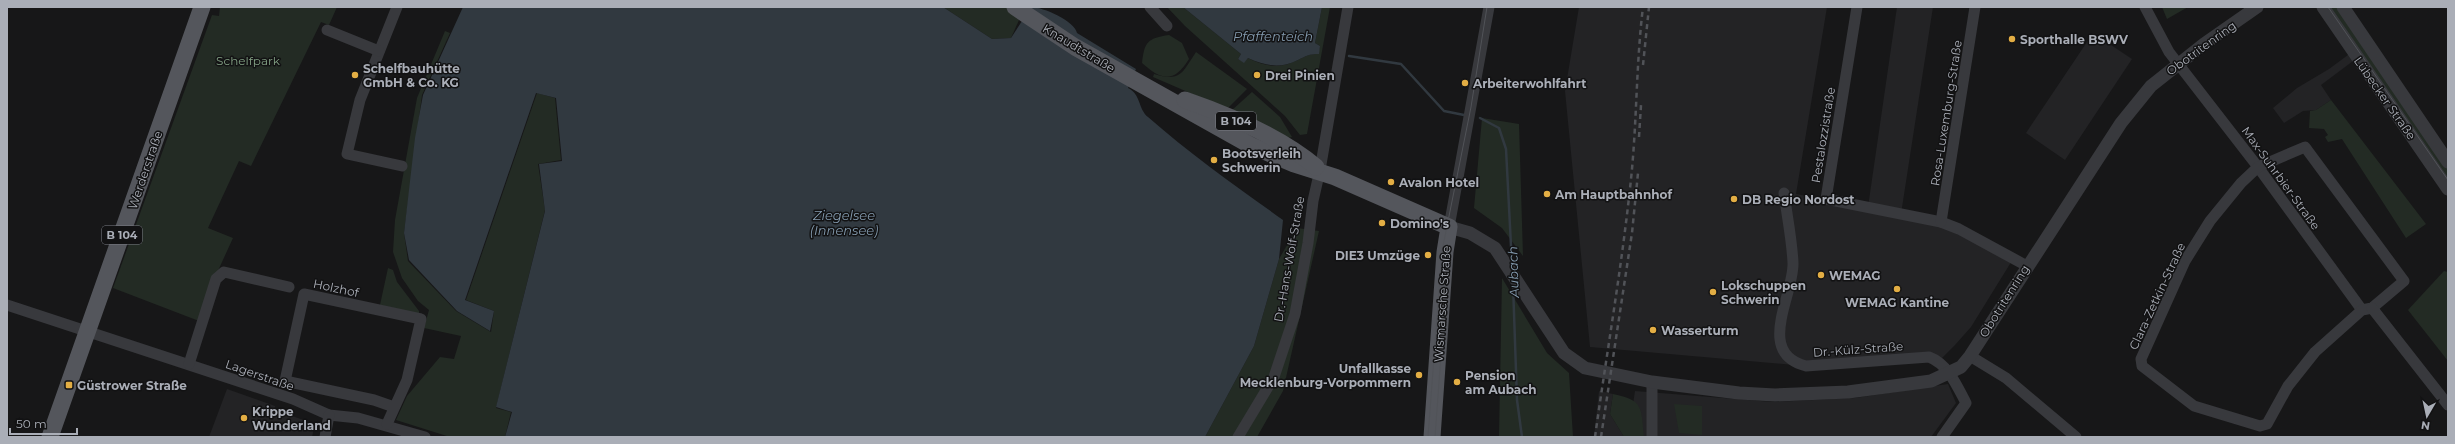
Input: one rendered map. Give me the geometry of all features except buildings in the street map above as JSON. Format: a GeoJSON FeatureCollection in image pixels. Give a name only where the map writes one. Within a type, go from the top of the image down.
{"type":"FeatureCollection","features":[{"type":"Feature","properties":{"kind":"main road","name":"Werderstraße"},"geometry":{"type":"LineString","coordinates":[[87,333],[202,7]]}},
{"type":"Feature","properties":{"kind":"main road","name":"Knaudtstraße"},"geometry":{"type":"LineString","coordinates":[[1020,10],[1075,47],[1250,145],[1294,164],[1320,170]]}},
{"type":"Feature","properties":{"kind":"main road","name":"B 104"},"geometry":{"type":"LineString","coordinates":[[1320,170],[1448,227]]}},
{"type":"Feature","properties":{"kind":"main road","name":"Wismarsche Straße"},"geometry":{"type":"LineString","coordinates":[[1432,437],[1448,227]]}},
{"type":"Feature","properties":{"kind":"main road","name":"B 104"},"geometry":{"type":"LineString","coordinates":[[50,437],[87,333]]}},
{"type":"Feature","properties":{"kind":"street"},"geometry":{"type":"LineString","coordinates":[[397,7],[360,100],[347,154],[402,166]]}},
{"type":"Feature","properties":{"kind":"street"},"geometry":{"type":"LineString","coordinates":[[1150,7],[1167,26]]}},
{"type":"Feature","properties":{"kind":"street","name":"Dr.-Hans-Wolf-Straße"},"geometry":{"type":"LineString","coordinates":[[1238,437],[1274,377],[1295,314],[1308,243],[1312,201],[1320,170],[1348,7]]}},
{"type":"Feature","properties":{"kind":"street","name":"Wismarsche Straße"},"geometry":{"type":"LineString","coordinates":[[1448,227],[1489,7]]}},
{"type":"Feature","properties":{"kind":"street","name":"Pestalozzistraße"},"geometry":{"type":"LineString","coordinates":[[1857,7],[1826,199],[1941,222],[1959,229],[2027,266]]}},
{"type":"Feature","properties":{"kind":"street","name":"Rosa-Luxemburg-Straße"},"geometry":{"type":"LineString","coordinates":[[1941,222],[1975,7]]}},
{"type":"Feature","properties":{"kind":"street","name":"Max-Suhrbier-Straße"},"geometry":{"type":"LineString","coordinates":[[2145,7],[2178,64],[2367,309],[2448,405]]}},
{"type":"Feature","properties":{"kind":"street","name":"Obotritenring"},"geometry":{"type":"LineString","coordinates":[[1448,227],[1483,240],[1495,248],[1510,268],[1564,354],[1585,368],[1652,382],[1732,392],[1775,395],[1848,392],[1910,386],[1931,382],[1961,367],[1970,356],[2121,123],[2151,86],[2178,64],[2257,7]]}},
{"type":"Feature","properties":{"kind":"street","name":"Lübecker Straße"},"geometry":{"type":"LineString","coordinates":[[2322,7],[2448,189]]}},
{"type":"Feature","properties":{"kind":"street","name":"Lübecker Straße"},"geometry":{"type":"LineString","coordinates":[[2343,7],[2448,162]]}},
{"type":"Feature","properties":{"kind":"street"},"geometry":{"type":"LineString","coordinates":[[327,30],[379,51]]}},
{"type":"Feature","properties":{"kind":"street","name":"Clara-Zetkin-Straße"},"geometry":{"type":"LineString","coordinates":[[2304,147],[2315,159],[2404,281],[2367,309],[2315,352],[2288,386],[2267,424],[2260,426],[2211,413],[2194,406],[2142,366],[2141,359],[2185,261],[2210,222],[2241,183],[2258,168],[2304,147]]}},
{"type":"Feature","properties":{"kind":"street","name":"Dr.-Külz-Straße"},"geometry":{"type":"LineString","coordinates":[[1784,193],[1793,264],[1784,302],[1780,332],[1783,350],[1789,359],[1806,366],[1929,357],[1939,361],[1949,374],[1966,404],[1942,437]]}},
{"type":"Feature","properties":{"kind":"street"},"geometry":{"type":"LineString","coordinates":[[189,364],[216,279],[224,272],[289,287]]}},
{"type":"Feature","properties":{"kind":"street","name":"Holzhof"},"geometry":{"type":"LineString","coordinates":[[387,424],[407,380],[421,319],[304,294],[285,381],[374,400],[394,407]]}},
{"type":"Feature","properties":{"kind":"street","name":"Lagerstraße"},"geometry":{"type":"LineString","coordinates":[[7,305],[87,333],[189,364],[293,399],[329,415],[358,418],[387,424],[425,437]]}},
{"type":"Feature","properties":{"kind":"street"},"geometry":{"type":"LineString","coordinates":[[1970,356],[2006,378],[2076,437]]}},
{"type":"Feature","properties":{"kind":"street"},"geometry":{"type":"LineString","coordinates":[[1652,382],[1652,437]]}},
{"type":"Feature","properties":{"kind":"street"},"geometry":{"type":"LineString","coordinates":[[325,437],[329,415]]}},
{"type":"Feature","properties":{"kind":"shaded area"},"geometry":{"type":"Polygon","coordinates":[[[1579,7],[1827,7],[1796,194],[1868,207],[1897,7],[1933,7],[1901,214],[1941,222],[2013,259],[1971,327],[1939,361],[1806,366],[1590,347],[1565,91],[1579,7]]]}},
{"type":"Feature","properties":{"kind":"shaded area"},"geometry":{"type":"Polygon","coordinates":[[[2093,33],[2132,59],[2065,160],[2026,133],[2093,33]]]}},
{"type":"Feature","properties":{"kind":"shaded area"},"geometry":{"type":"Polygon","coordinates":[[[2352,52],[2357,58],[2321,85],[2331,100],[2316,110],[2303,111],[2284,123],[2273,108],[2297,88],[2329,69],[2352,52]]]}},
{"type":"Feature","properties":{"kind":"shaded area"},"geometry":{"type":"Polygon","coordinates":[[[1948,384],[1956,403],[1931,437],[1628,437],[1635,391],[1773,402],[1855,398],[1948,384]]]}},
{"type":"Feature","properties":{"kind":"shaded area","name":"Krippe Wunderland"},"geometry":{"type":"Polygon","coordinates":[[[227,389],[275,406],[275,410],[315,424],[312,437],[209,437],[227,389]]]}},
{"type":"Feature","properties":{"kind":"shaded area"},"geometry":{"type":"Polygon","coordinates":[[[1599,391],[1613,394],[1610,414],[1624,437],[1594,437],[1599,391]]]}},
{"type":"Feature","properties":{"kind":"green space","name":"Schelfpark"},"geometry":{"type":"Polygon","coordinates":[[[220,7],[337,7],[329,25],[321,22],[251,166],[239,161],[208,228],[233,238],[206,297],[199,321],[113,288],[212,15],[219,16],[220,7]]]}},
{"type":"Feature","properties":{"kind":"green space"},"geometry":{"type":"Polygon","coordinates":[[[943,7],[1007,7],[1019,20],[1011,38],[992,39],[943,7]]]}},
{"type":"Feature","properties":{"kind":"green space"},"geometry":{"type":"Polygon","coordinates":[[[1167,7],[1183,7],[1241,54],[1238,59],[1244,62],[1248,58],[1267,65],[1279,66],[1291,63],[1312,54],[1318,54],[1320,46],[1315,43],[1322,7],[1330,7],[1307,134],[1300,135],[1285,116],[1185,26],[1167,7]]]}},
{"type":"Feature","properties":{"kind":"green space"},"geometry":{"type":"Polygon","coordinates":[[[2162,7],[2188,7],[2167,19],[2162,7]]]}},
{"type":"Feature","properties":{"kind":"green space"},"geometry":{"type":"Polygon","coordinates":[[[2323,7],[2336,7],[2448,168],[2448,189],[2323,7]]]}},
{"type":"Feature","properties":{"kind":"green space"},"geometry":{"type":"Polygon","coordinates":[[[445,31],[450,33],[422,95],[404,233],[408,261],[456,311],[491,332],[494,311],[466,300],[537,93],[555,98],[561,160],[538,164],[545,210],[496,408],[511,412],[505,437],[450,437],[396,420],[407,396],[440,357],[454,359],[461,336],[424,328],[429,310],[418,301],[402,278],[393,252],[395,220],[417,98],[445,31]]]}},
{"type":"Feature","properties":{"kind":"green space"},"geometry":{"type":"Polygon","coordinates":[[[1169,35],[1182,43],[1189,59],[1178,72],[1173,76],[1167,77],[1156,73],[1142,63],[1144,50],[1148,42],[1156,38],[1169,35]]]}},
{"type":"Feature","properties":{"kind":"green space"},"geometry":{"type":"Polygon","coordinates":[[[1196,52],[1247,89],[1227,109],[1153,77],[1154,74],[1170,77],[1180,74],[1196,52]]]}},
{"type":"Feature","properties":{"kind":"green space"},"geometry":{"type":"Polygon","coordinates":[[[1252,92],[1280,117],[1292,137],[1288,138],[1231,111],[1252,92]]]}},
{"type":"Feature","properties":{"kind":"green space"},"geometry":{"type":"Polygon","coordinates":[[[2331,100],[2426,224],[2406,238],[2342,139],[2328,142],[2325,137],[2328,135],[2324,129],[2309,128],[2310,111],[2316,110],[2331,100]]]}},
{"type":"Feature","properties":{"kind":"green space"},"geometry":{"type":"Polygon","coordinates":[[[1482,118],[1519,124],[1523,256],[1502,228],[1474,208],[1482,118]]]}},
{"type":"Feature","properties":{"kind":"green space"},"geometry":{"type":"Polygon","coordinates":[[[1297,228],[1319,231],[1283,391],[1257,437],[1205,437],[1254,346],[1279,259],[1297,228]]]}},
{"type":"Feature","properties":{"kind":"green space"},"geometry":{"type":"Polygon","coordinates":[[[388,268],[393,270],[397,282],[419,311],[419,314],[380,305],[388,268]]]}},
{"type":"Feature","properties":{"kind":"green space"},"geometry":{"type":"Polygon","coordinates":[[[2444,271],[2448,272],[2448,361],[2408,310],[2444,271]]]}},
{"type":"Feature","properties":{"kind":"green space"},"geometry":{"type":"Polygon","coordinates":[[[1502,278],[1547,353],[1569,373],[1573,437],[1499,437],[1502,278]]]}},
{"type":"Feature","properties":{"kind":"green space"},"geometry":{"type":"Polygon","coordinates":[[[1613,394],[1630,399],[1639,407],[1644,437],[1624,437],[1610,414],[1613,394]]]}},
{"type":"Feature","properties":{"kind":"green space"},"geometry":{"type":"Polygon","coordinates":[[[1674,404],[1702,406],[1702,435],[1679,433],[1674,404]]]}},
{"type":"Feature","properties":{"kind":"water","name":"Ziegelsee (Innensee)"},"geometry":{"type":"Polygon","coordinates":[[[463,7],[943,7],[992,39],[1011,38],[1031,7],[1050,12],[1071,24],[1077,33],[1136,69],[1128,88],[1135,94],[1145,114],[1197,157],[1283,220],[1279,259],[1254,346],[1205,437],[505,437],[512,412],[496,407],[545,211],[539,164],[562,161],[556,98],[536,93],[465,300],[494,311],[490,331],[457,311],[409,260],[404,233],[415,138],[423,95],[463,7]]]}},
{"type":"Feature","properties":{"kind":"water","name":"Pfaffenteich"},"geometry":{"type":"Polygon","coordinates":[[[1183,7],[1322,7],[1315,43],[1320,46],[1319,54],[1313,54],[1285,65],[1267,65],[1248,58],[1244,63],[1238,59],[1241,54],[1183,7]]]}},
{"type":"Feature","properties":{"kind":"waterway","name":"Aubach"},"geometry":{"type":"LineString","coordinates":[[1349,56],[1401,64],[1444,111],[1464,115]]}},
{"type":"Feature","properties":{"kind":"waterway","name":"Aubach"},"geometry":{"type":"LineString","coordinates":[[1480,118],[1499,128],[1506,149],[1512,265]]}},
{"type":"Feature","properties":{"kind":"waterway","name":"Aubach"},"geometry":{"type":"LineString","coordinates":[[1513,284],[1517,400],[1522,437]]}},
{"type":"Feature","properties":{"kind":"tram line"},"geometry":{"type":"LineString","coordinates":[[1428,437],[1442,251],[1471,107],[1487,7]]}},
{"type":"Feature","properties":{"kind":"tram line"},"geometry":{"type":"LineString","coordinates":[[2328,7],[2448,180]]}},
{"type":"Feature","properties":{"kind":"tram line"},"geometry":{"type":"LineString","coordinates":[[1435,437],[1441,355]]}},
{"type":"Feature","properties":{"kind":"railway"},"geometry":{"type":"LineString","coordinates":[[1595,437],[1619,276],[1631,179],[1643,7]]}},
{"type":"Feature","properties":{"kind":"railway"},"geometry":{"type":"LineString","coordinates":[[1643,65],[1649,7]]}},
{"type":"Feature","properties":{"kind":"railway"},"geometry":{"type":"LineString","coordinates":[[1639,137],[1641,105]]}},
{"type":"Feature","properties":{"kind":"railway"},"geometry":{"type":"LineString","coordinates":[[1601,437],[1632,233],[1638,173]]}},
{"type":"Feature","properties":{"kind":"place","name":"Sporthalle BSWV"},"geometry":{"type":"Point","coordinates":[2012,39]}},
{"type":"Feature","properties":{"kind":"place","name":"Schelfbauhütte GmbH & Co. KG"},"geometry":{"type":"Point","coordinates":[355,75]}},
{"type":"Feature","properties":{"kind":"place","name":"Drei Pinien"},"geometry":{"type":"Point","coordinates":[1257,75]}},
{"type":"Feature","properties":{"kind":"place","name":"Arbeiterwohlfahrt"},"geometry":{"type":"Point","coordinates":[1465,83]}},
{"type":"Feature","properties":{"kind":"place","name":"Bootsverleih Schwerin"},"geometry":{"type":"Point","coordinates":[1214,160]}},
{"type":"Feature","properties":{"kind":"place","name":"Avalon Hotel"},"geometry":{"type":"Point","coordinates":[1391,182]}},
{"type":"Feature","properties":{"kind":"place","name":"Am Hauptbahnhof"},"geometry":{"type":"Point","coordinates":[1547,194]}},
{"type":"Feature","properties":{"kind":"place","name":"DB Regio Nordost"},"geometry":{"type":"Point","coordinates":[1734,199]}},
{"type":"Feature","properties":{"kind":"place","name":"Domino's"},"geometry":{"type":"Point","coordinates":[1382,223]}},
{"type":"Feature","properties":{"kind":"place","name":"DIE3 Umzüge"},"geometry":{"type":"Point","coordinates":[1428,255]}},
{"type":"Feature","properties":{"kind":"place","name":"WEMAG"},"geometry":{"type":"Point","coordinates":[1821,275]}},
{"type":"Feature","properties":{"kind":"place","name":"WEMAG Kantine"},"geometry":{"type":"Point","coordinates":[1897,289]}},
{"type":"Feature","properties":{"kind":"place","name":"Lokschuppen Schwerin"},"geometry":{"type":"Point","coordinates":[1713,292]}},
{"type":"Feature","properties":{"kind":"place","name":"Wasserturm"},"geometry":{"type":"Point","coordinates":[1653,330]}},
{"type":"Feature","properties":{"kind":"place","name":"Unfallkasse Mecklenburg-Vorpommern"},"geometry":{"type":"Point","coordinates":[1419,375]}},
{"type":"Feature","properties":{"kind":"place","name":"Pension am Aubach"},"geometry":{"type":"Point","coordinates":[1457,382]}},
{"type":"Feature","properties":{"kind":"place","name":"Güstrower Straße"},"geometry":{"type":"Point","coordinates":[69,385]}},
{"type":"Feature","properties":{"kind":"place","name":"Krippe Wunderland"},"geometry":{"type":"Point","coordinates":[244,418]}}]}
